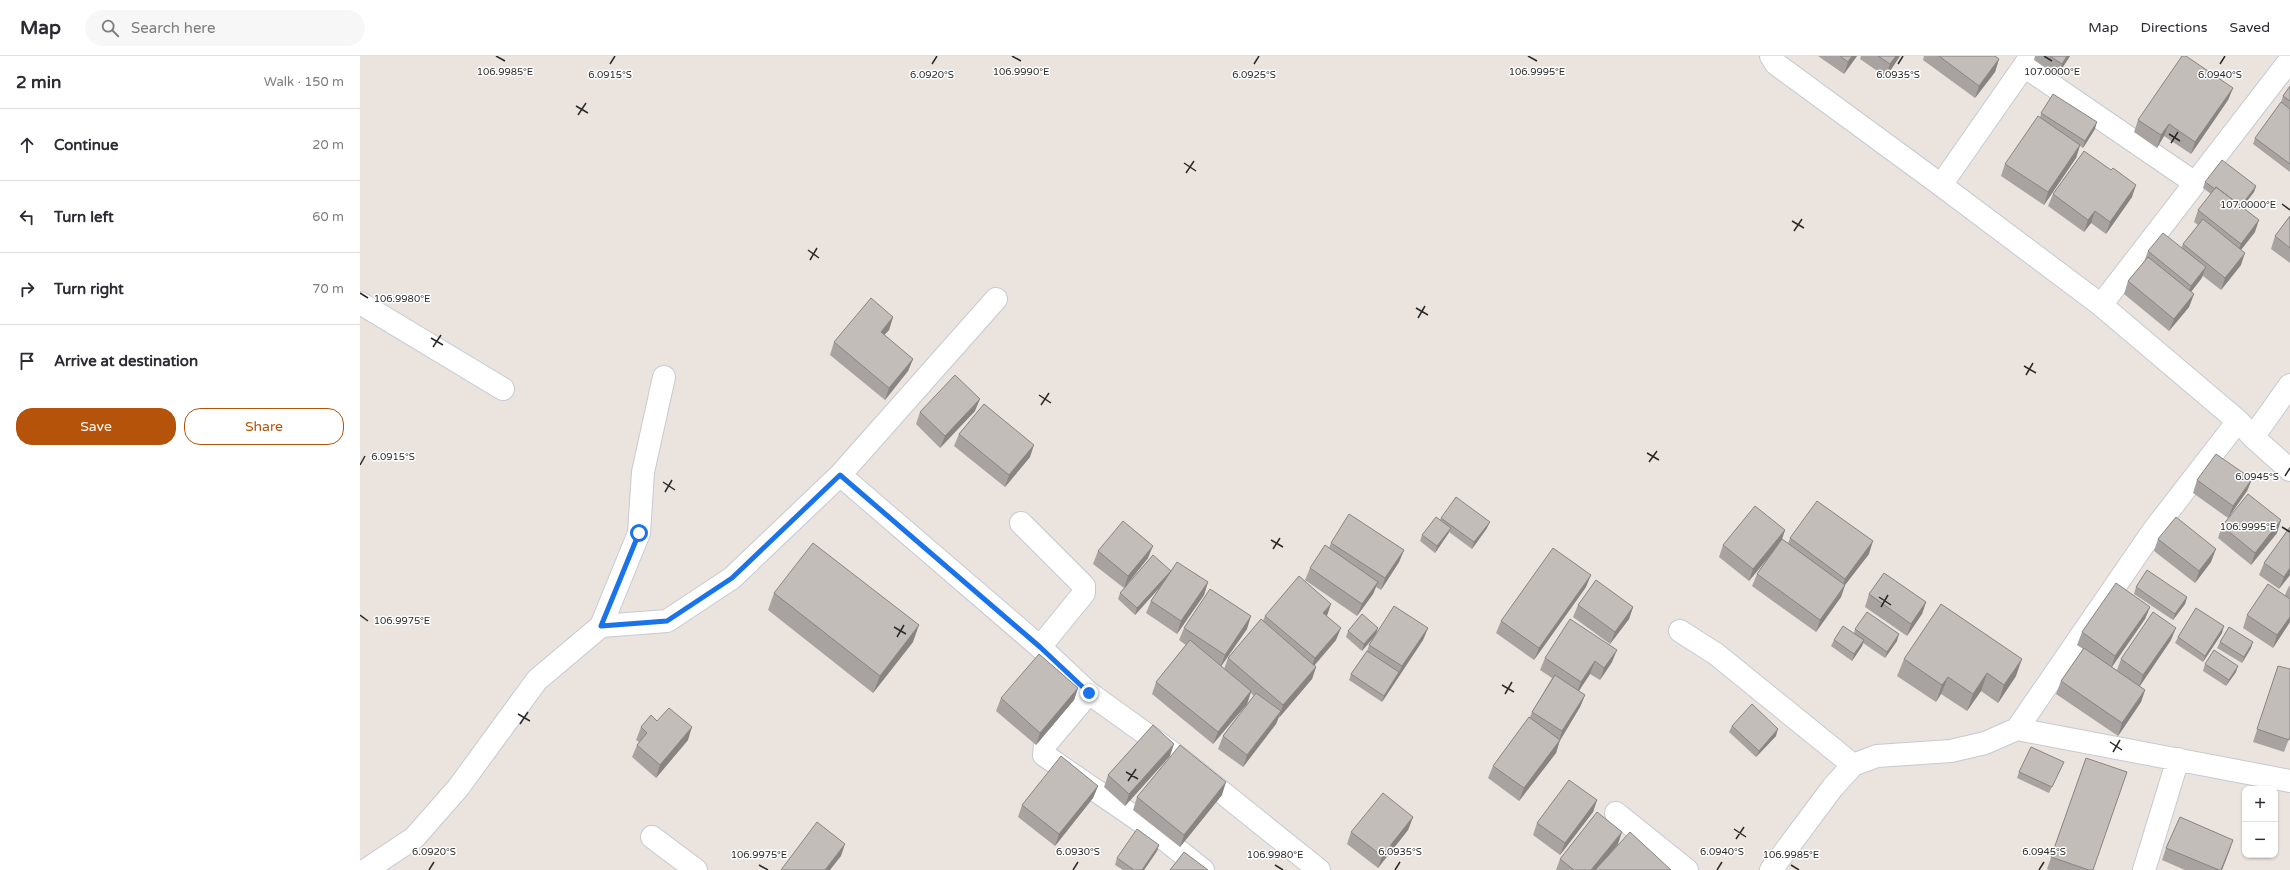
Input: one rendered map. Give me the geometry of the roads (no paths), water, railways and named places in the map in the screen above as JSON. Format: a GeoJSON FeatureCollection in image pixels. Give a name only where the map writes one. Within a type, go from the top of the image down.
{"type":"FeatureCollection","features":[{"type":"Feature","properties":{"kind":"street"},"geometry":{"type":"LineString","coordinates":[[1771,56],[1776,64],[1942,185],[2100,305],[2238,421],[2253,437],[2290,470]]}},
{"type":"Feature","properties":{"kind":"street"},"geometry":{"type":"LineString","coordinates":[[2100,305],[2290,60]]}},
{"type":"Feature","properties":{"kind":"street"},"geometry":{"type":"LineString","coordinates":[[1942,185],[2028,61],[2195,183]]}},
{"type":"Feature","properties":{"kind":"street"},"geometry":{"type":"LineString","coordinates":[[601,626],[667,621],[732,578],[840,475],[996,299]]}},
{"type":"Feature","properties":{"kind":"street"},"geometry":{"type":"LineString","coordinates":[[360,303],[503,389]]}},
{"type":"Feature","properties":{"kind":"street"},"geometry":{"type":"LineString","coordinates":[[366,870],[414,838],[458,788],[537,680],[601,626],[639,533],[643,472],[664,378]]}},
{"type":"Feature","properties":{"kind":"street"},"geometry":{"type":"LineString","coordinates":[[2253,437],[2290,386]]}},
{"type":"Feature","properties":{"kind":"street"},"geometry":{"type":"LineString","coordinates":[[2017,729],[2153,531],[2238,421]]}},
{"type":"Feature","properties":{"kind":"street"},"geometry":{"type":"LineString","coordinates":[[840,475],[1040,647],[1089,693],[1178,757],[1319,870]]}},
{"type":"Feature","properties":{"kind":"street"},"geometry":{"type":"LineString","coordinates":[[1020,523],[1084,586],[1084,593],[1040,647]]}},
{"type":"Feature","properties":{"kind":"street"},"geometry":{"type":"LineString","coordinates":[[1680,631],[1716,654],[1853,765]]}},
{"type":"Feature","properties":{"kind":"street"},"geometry":{"type":"LineString","coordinates":[[1089,693],[1045,745],[1044,755],[1148,827],[1203,870]]}},
{"type":"Feature","properties":{"kind":"street"},"geometry":{"type":"LineString","coordinates":[[1771,870],[1833,786],[1853,765],[1877,756],[1951,751],[1985,742],[2017,729],[2290,781]]}},
{"type":"Feature","properties":{"kind":"street"},"geometry":{"type":"LineString","coordinates":[[2144,870],[2178,759]]}},
{"type":"Feature","properties":{"kind":"street"},"geometry":{"type":"LineString","coordinates":[[1616,813],[1688,870]]}},
{"type":"Feature","properties":{"kind":"street"},"geometry":{"type":"LineString","coordinates":[[652,837],[696,870]]}}]}
